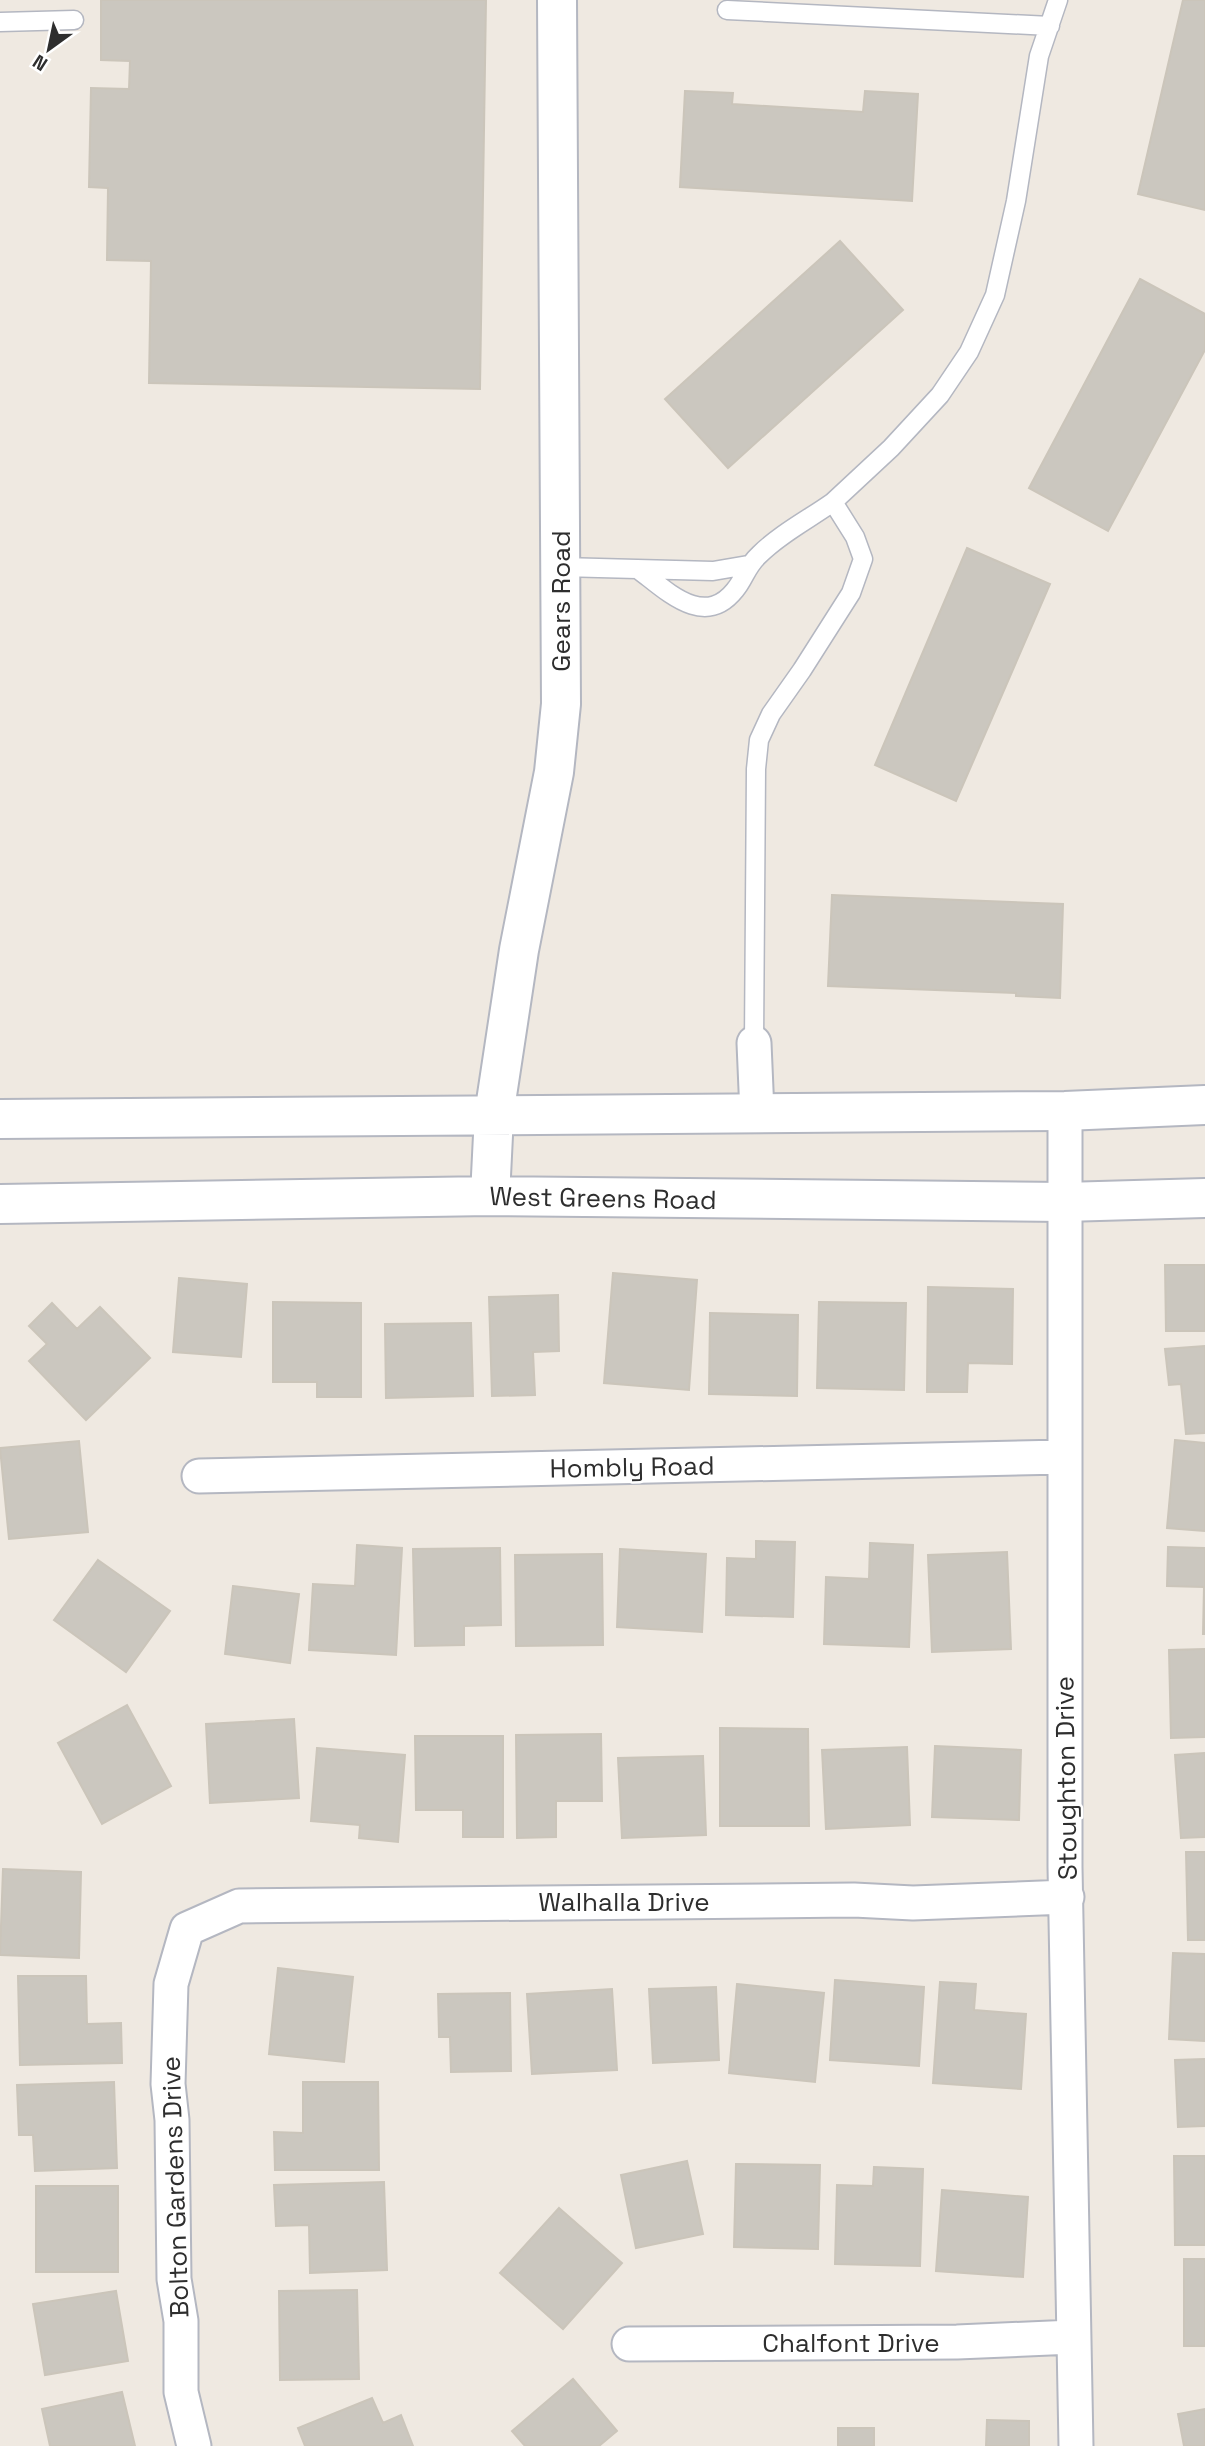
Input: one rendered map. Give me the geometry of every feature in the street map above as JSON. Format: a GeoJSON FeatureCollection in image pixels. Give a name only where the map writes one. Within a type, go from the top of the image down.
{"type":"FeatureCollection","features":[{"type":"Feature","properties":{"kind":"main road","name":"Gears Road"},"geometry":{"type":"LineString","coordinates":[[490,1196],[494,1115],[519,950],[554,772],[561,704],[558,0]]}},
{"type":"Feature","properties":{"kind":"main road"},"geometry":{"type":"LineString","coordinates":[[0,1119],[1065,1111],[1205,1105]]}},
{"type":"Feature","properties":{"kind":"main road","name":"West Greens Road"},"geometry":{"type":"LineString","coordinates":[[0,1204],[490,1196],[1065,1202],[1205,1198]]}},
{"type":"Feature","properties":{"kind":"street"},"geometry":{"type":"LineString","coordinates":[[754,1043],[757,1113]]}},
{"type":"Feature","properties":{"kind":"street","name":"Stoughton Drive"},"geometry":{"type":"LineString","coordinates":[[1065,1111],[1065,1867],[1076,2446]]}},
{"type":"Feature","properties":{"kind":"street","name":"Hombly Road"},"geometry":{"type":"LineString","coordinates":[[199,1476],[1065,1457]]}},
{"type":"Feature","properties":{"kind":"street","name":"Walhalla Drive"},"geometry":{"type":"LineString","coordinates":[[187,1929],[239,1906],[854,1900],[913,1903],[1067,1897]]}},
{"type":"Feature","properties":{"kind":"street","name":"Bolton Gardens Drive"},"geometry":{"type":"LineString","coordinates":[[187,1929],[171,1984],[168,2084],[172,2120],[174,2279],[181,2321],[181,2392],[194,2446]]}},
{"type":"Feature","properties":{"kind":"street","name":"Chalfont Drive"},"geometry":{"type":"LineString","coordinates":[[629,2344],[957,2342],[1073,2337]]}},
{"type":"Feature","properties":{"kind":"lane"},"geometry":{"type":"LineString","coordinates":[[639,570],[673,596],[693,607],[710,607],[722,601],[735,590],[748,565],[766,547],[833,502],[891,448],[940,395],[969,352],[995,295],[1016,201],[1039,57],[1058,0]]}},
{"type":"Feature","properties":{"kind":"lane"},"geometry":{"type":"LineString","coordinates":[[727,10],[1050,26]]}},
{"type":"Feature","properties":{"kind":"lane"},"geometry":{"type":"LineString","coordinates":[[0,22],[74,20]]}},
{"type":"Feature","properties":{"kind":"lane"},"geometry":{"type":"LineString","coordinates":[[754,1043],[756,769],[759,740],[771,714],[851,593],[863,559],[855,537],[833,502]]}},
{"type":"Feature","properties":{"kind":"lane"},"geometry":{"type":"LineString","coordinates":[[561,567],[713,570],[748,565]]}},
{"type":"Feature","properties":{"kind":"building"},"geometry":{"type":"Polygon","coordinates":[[[101,0],[486,0],[480,389],[149,383],[151,261],[107,260],[108,188],[89,187],[91,88],[129,89],[130,61],[101,60],[101,0]]]}},
{"type":"Feature","properties":{"kind":"building"},"geometry":{"type":"Polygon","coordinates":[[[1183,0],[1205,0],[1205,210],[1138,194],[1183,0]]]}},
{"type":"Feature","properties":{"kind":"building"},"geometry":{"type":"Polygon","coordinates":[[[685,91],[733,93],[732,104],[863,112],[865,91],[918,94],[912,201],[680,187],[685,91]]]}},
{"type":"Feature","properties":{"kind":"building"},"geometry":{"type":"Polygon","coordinates":[[[840,241],[903,310],[728,468],[665,399],[840,241]]]}},
{"type":"Feature","properties":{"kind":"building"},"geometry":{"type":"Polygon","coordinates":[[[1140,279],[1205,314],[1205,350],[1108,531],[1029,488],[1140,279]]]}},
{"type":"Feature","properties":{"kind":"building"},"geometry":{"type":"Polygon","coordinates":[[[967,548],[1050,584],[956,801],[875,765],[967,548]]]}},
{"type":"Feature","properties":{"kind":"building"},"geometry":{"type":"Polygon","coordinates":[[[832,895],[1063,904],[1060,998],[1016,996],[1016,993],[828,986],[832,895]]]}},
{"type":"Feature","properties":{"kind":"building"},"geometry":{"type":"Polygon","coordinates":[[[1165,1265],[1205,1265],[1205,1331],[1166,1331],[1165,1265]]]}},
{"type":"Feature","properties":{"kind":"building"},"geometry":{"type":"Polygon","coordinates":[[[613,1273],[697,1280],[689,1390],[604,1383],[613,1273]]]}},
{"type":"Feature","properties":{"kind":"building"},"geometry":{"type":"Polygon","coordinates":[[[179,1278],[247,1284],[241,1357],[173,1352],[179,1278]]]}},
{"type":"Feature","properties":{"kind":"building"},"geometry":{"type":"Polygon","coordinates":[[[928,1287],[1013,1289],[1012,1364],[968,1363],[967,1392],[927,1392],[928,1287]]]}},
{"type":"Feature","properties":{"kind":"building"},"geometry":{"type":"Polygon","coordinates":[[[558,1295],[559,1351],[533,1352],[535,1395],[492,1396],[489,1297],[558,1295]]]}},
{"type":"Feature","properties":{"kind":"building"},"geometry":{"type":"Polygon","coordinates":[[[273,1302],[361,1303],[361,1397],[317,1397],[317,1382],[273,1382],[273,1302]]]}},
{"type":"Feature","properties":{"kind":"building"},"geometry":{"type":"Polygon","coordinates":[[[819,1302],[906,1303],[904,1390],[817,1388],[819,1302]]]}},
{"type":"Feature","properties":{"kind":"building"},"geometry":{"type":"Polygon","coordinates":[[[52,1303],[77,1329],[100,1307],[150,1358],[86,1420],[29,1361],[47,1344],[29,1326],[52,1303]]]}},
{"type":"Feature","properties":{"kind":"building"},"geometry":{"type":"Polygon","coordinates":[[[710,1313],[798,1315],[797,1396],[709,1394],[710,1313]]]}},
{"type":"Feature","properties":{"kind":"building"},"geometry":{"type":"Polygon","coordinates":[[[471,1323],[473,1396],[386,1398],[385,1324],[471,1323]]]}},
{"type":"Feature","properties":{"kind":"building"},"geometry":{"type":"Polygon","coordinates":[[[1205,1346],[1205,1433],[1186,1434],[1181,1384],[1169,1385],[1165,1349],[1205,1346]]]}},
{"type":"Feature","properties":{"kind":"building"},"geometry":{"type":"Polygon","coordinates":[[[1175,1440],[1205,1443],[1205,1531],[1167,1528],[1175,1440]]]}},
{"type":"Feature","properties":{"kind":"building"},"geometry":{"type":"Polygon","coordinates":[[[79,1441],[88,1532],[9,1539],[0,1448],[79,1441]]]}},
{"type":"Feature","properties":{"kind":"building"},"geometry":{"type":"Polygon","coordinates":[[[756,1541],[795,1542],[793,1617],[726,1615],[727,1558],[756,1559],[756,1541]]]}},
{"type":"Feature","properties":{"kind":"building"},"geometry":{"type":"Polygon","coordinates":[[[870,1543],[913,1545],[909,1647],[824,1644],[826,1577],[869,1579],[870,1543]]]}},
{"type":"Feature","properties":{"kind":"building"},"geometry":{"type":"Polygon","coordinates":[[[357,1545],[402,1548],[396,1655],[309,1650],[313,1584],[355,1586],[357,1545]]]}},
{"type":"Feature","properties":{"kind":"building"},"geometry":{"type":"Polygon","coordinates":[[[1168,1547],[1205,1548],[1205,1634],[1204,1587],[1167,1586],[1168,1547]]]}},
{"type":"Feature","properties":{"kind":"building"},"geometry":{"type":"Polygon","coordinates":[[[500,1548],[501,1625],[464,1626],[464,1645],[415,1646],[413,1549],[500,1548]]]}},
{"type":"Feature","properties":{"kind":"building"},"geometry":{"type":"Polygon","coordinates":[[[620,1549],[706,1554],[702,1632],[617,1627],[620,1549]]]}},
{"type":"Feature","properties":{"kind":"building"},"geometry":{"type":"Polygon","coordinates":[[[1007,1552],[1011,1649],[932,1652],[928,1555],[1007,1552]]]}},
{"type":"Feature","properties":{"kind":"building"},"geometry":{"type":"Polygon","coordinates":[[[602,1554],[603,1645],[516,1646],[515,1555],[602,1554]]]}},
{"type":"Feature","properties":{"kind":"building"},"geometry":{"type":"Polygon","coordinates":[[[98,1560],[170,1611],[126,1672],[54,1620],[98,1560]]]}},
{"type":"Feature","properties":{"kind":"building"},"geometry":{"type":"Polygon","coordinates":[[[233,1586],[299,1594],[290,1663],[225,1654],[233,1586]]]}},
{"type":"Feature","properties":{"kind":"building"},"geometry":{"type":"Polygon","coordinates":[[[1205,1649],[1205,1737],[1171,1738],[1169,1650],[1205,1649]]]}},
{"type":"Feature","properties":{"kind":"building"},"geometry":{"type":"Polygon","coordinates":[[[127,1705],[171,1786],[102,1824],[58,1743],[127,1705]]]}},
{"type":"Feature","properties":{"kind":"building"},"geometry":{"type":"Polygon","coordinates":[[[294,1719],[299,1798],[210,1803],[206,1724],[294,1719]]]}},
{"type":"Feature","properties":{"kind":"building"},"geometry":{"type":"Polygon","coordinates":[[[720,1728],[808,1729],[809,1826],[720,1826],[720,1728]]]}},
{"type":"Feature","properties":{"kind":"building"},"geometry":{"type":"Polygon","coordinates":[[[601,1734],[602,1801],[556,1801],[556,1837],[517,1838],[516,1735],[601,1734]]]}},
{"type":"Feature","properties":{"kind":"building"},"geometry":{"type":"Polygon","coordinates":[[[415,1736],[503,1736],[503,1837],[463,1837],[463,1810],[416,1810],[415,1736]]]}},
{"type":"Feature","properties":{"kind":"building"},"geometry":{"type":"Polygon","coordinates":[[[935,1746],[1021,1750],[1019,1820],[932,1817],[935,1746]]]}},
{"type":"Feature","properties":{"kind":"building"},"geometry":{"type":"Polygon","coordinates":[[[907,1747],[910,1825],[826,1829],[822,1750],[907,1747]]]}},
{"type":"Feature","properties":{"kind":"building"},"geometry":{"type":"Polygon","coordinates":[[[317,1748],[405,1755],[398,1842],[359,1838],[360,1825],[311,1821],[317,1748]]]}},
{"type":"Feature","properties":{"kind":"building"},"geometry":{"type":"Polygon","coordinates":[[[1205,1753],[1205,1837],[1181,1838],[1175,1755],[1205,1753]]]}},
{"type":"Feature","properties":{"kind":"building"},"geometry":{"type":"Polygon","coordinates":[[[703,1756],[706,1835],[622,1838],[618,1758],[703,1756]]]}},
{"type":"Feature","properties":{"kind":"building"},"geometry":{"type":"Polygon","coordinates":[[[1186,1852],[1205,1852],[1205,1940],[1188,1940],[1186,1852]]]}},
{"type":"Feature","properties":{"kind":"building"},"geometry":{"type":"Polygon","coordinates":[[[3,1869],[81,1872],[79,1958],[0,1955],[3,1869]]]}},
{"type":"Feature","properties":{"kind":"building"},"geometry":{"type":"Polygon","coordinates":[[[1173,1953],[1205,1954],[1205,2041],[1169,2039],[1173,1953]]]}},
{"type":"Feature","properties":{"kind":"building"},"geometry":{"type":"Polygon","coordinates":[[[278,1968],[353,1977],[344,2062],[269,2054],[278,1968]]]}},
{"type":"Feature","properties":{"kind":"building"},"geometry":{"type":"Polygon","coordinates":[[[18,1976],[86,1976],[87,2024],[121,2023],[122,2063],[20,2065],[18,1976]]]}},
{"type":"Feature","properties":{"kind":"building"},"geometry":{"type":"Polygon","coordinates":[[[835,1980],[924,1987],[919,2066],[830,2060],[835,1980]]]}},
{"type":"Feature","properties":{"kind":"building"},"geometry":{"type":"Polygon","coordinates":[[[940,1982],[976,1984],[974,2010],[1026,2014],[1021,2089],[933,2083],[940,1982]]]}},
{"type":"Feature","properties":{"kind":"building"},"geometry":{"type":"Polygon","coordinates":[[[737,1984],[824,1993],[815,2082],[729,2073],[737,1984]]]}},
{"type":"Feature","properties":{"kind":"building"},"geometry":{"type":"Polygon","coordinates":[[[716,1987],[719,2060],[653,2063],[649,1989],[716,1987]]]}},
{"type":"Feature","properties":{"kind":"building"},"geometry":{"type":"Polygon","coordinates":[[[612,1989],[617,2070],[532,2074],[527,1994],[612,1989]]]}},
{"type":"Feature","properties":{"kind":"building"},"geometry":{"type":"Polygon","coordinates":[[[510,1993],[511,2071],[451,2072],[450,2037],[439,2037],[438,1994],[510,1993]]]}},
{"type":"Feature","properties":{"kind":"building"},"geometry":{"type":"Polygon","coordinates":[[[1205,2059],[1205,2126],[1178,2127],[1175,2060],[1205,2059]]]}},
{"type":"Feature","properties":{"kind":"building"},"geometry":{"type":"Polygon","coordinates":[[[114,2082],[117,2168],[35,2171],[33,2135],[19,2135],[17,2085],[114,2082]]]}},
{"type":"Feature","properties":{"kind":"building"},"geometry":{"type":"Polygon","coordinates":[[[303,2082],[378,2082],[379,2170],[275,2170],[274,2132],[303,2133],[303,2082]]]}},
{"type":"Feature","properties":{"kind":"building"},"geometry":{"type":"Polygon","coordinates":[[[1174,2156],[1205,2156],[1205,2245],[1175,2245],[1174,2156]]]}},
{"type":"Feature","properties":{"kind":"building"},"geometry":{"type":"Polygon","coordinates":[[[687,2161],[703,2234],[636,2248],[621,2175],[687,2161]]]}},
{"type":"Feature","properties":{"kind":"building"},"geometry":{"type":"Polygon","coordinates":[[[736,2164],[820,2165],[818,2249],[734,2247],[736,2164]]]}},
{"type":"Feature","properties":{"kind":"building"},"geometry":{"type":"Polygon","coordinates":[[[874,2167],[923,2169],[920,2266],[835,2264],[837,2185],[873,2186],[874,2167]]]}},
{"type":"Feature","properties":{"kind":"building"},"geometry":{"type":"Polygon","coordinates":[[[384,2182],[387,2270],[310,2273],[309,2225],[276,2226],[274,2185],[384,2182]]]}},
{"type":"Feature","properties":{"kind":"building"},"geometry":{"type":"Polygon","coordinates":[[[36,2186],[118,2186],[118,2272],[36,2272],[36,2186]]]}},
{"type":"Feature","properties":{"kind":"building"},"geometry":{"type":"Polygon","coordinates":[[[942,2190],[1028,2197],[1023,2277],[936,2271],[942,2190]]]}},
{"type":"Feature","properties":{"kind":"building"},"geometry":{"type":"Polygon","coordinates":[[[559,2208],[622,2263],[563,2329],[500,2273],[559,2208]]]}},
{"type":"Feature","properties":{"kind":"building"},"geometry":{"type":"Polygon","coordinates":[[[1184,2259],[1205,2259],[1205,2346],[1184,2346],[1184,2259]]]}},
{"type":"Feature","properties":{"kind":"building"},"geometry":{"type":"Polygon","coordinates":[[[357,2290],[359,2379],[280,2380],[279,2291],[357,2290]]]}},
{"type":"Feature","properties":{"kind":"building"},"geometry":{"type":"Polygon","coordinates":[[[116,2291],[128,2361],[45,2375],[33,2304],[116,2291]]]}},
{"type":"Feature","properties":{"kind":"building"},"geometry":{"type":"Polygon","coordinates":[[[573,2379],[617,2431],[599,2446],[525,2446],[512,2431],[573,2379]]]}},
{"type":"Feature","properties":{"kind":"building"},"geometry":{"type":"Polygon","coordinates":[[[122,2392],[135,2446],[50,2446],[42,2409],[122,2392]]]}},
{"type":"Feature","properties":{"kind":"building"},"geometry":{"type":"Polygon","coordinates":[[[372,2398],[383,2423],[401,2415],[413,2446],[305,2446],[298,2428],[372,2398]]]}},
{"type":"Feature","properties":{"kind":"building"},"geometry":{"type":"Polygon","coordinates":[[[1205,2409],[1205,2446],[1184,2446],[1178,2414],[1205,2409]]]}},
{"type":"Feature","properties":{"kind":"building"},"geometry":{"type":"Polygon","coordinates":[[[987,2420],[1029,2421],[1029,2446],[986,2446],[987,2420]]]}},
{"type":"Feature","properties":{"kind":"building"},"geometry":{"type":"Polygon","coordinates":[[[838,2428],[874,2428],[874,2446],[838,2446],[838,2428]]]}}]}
